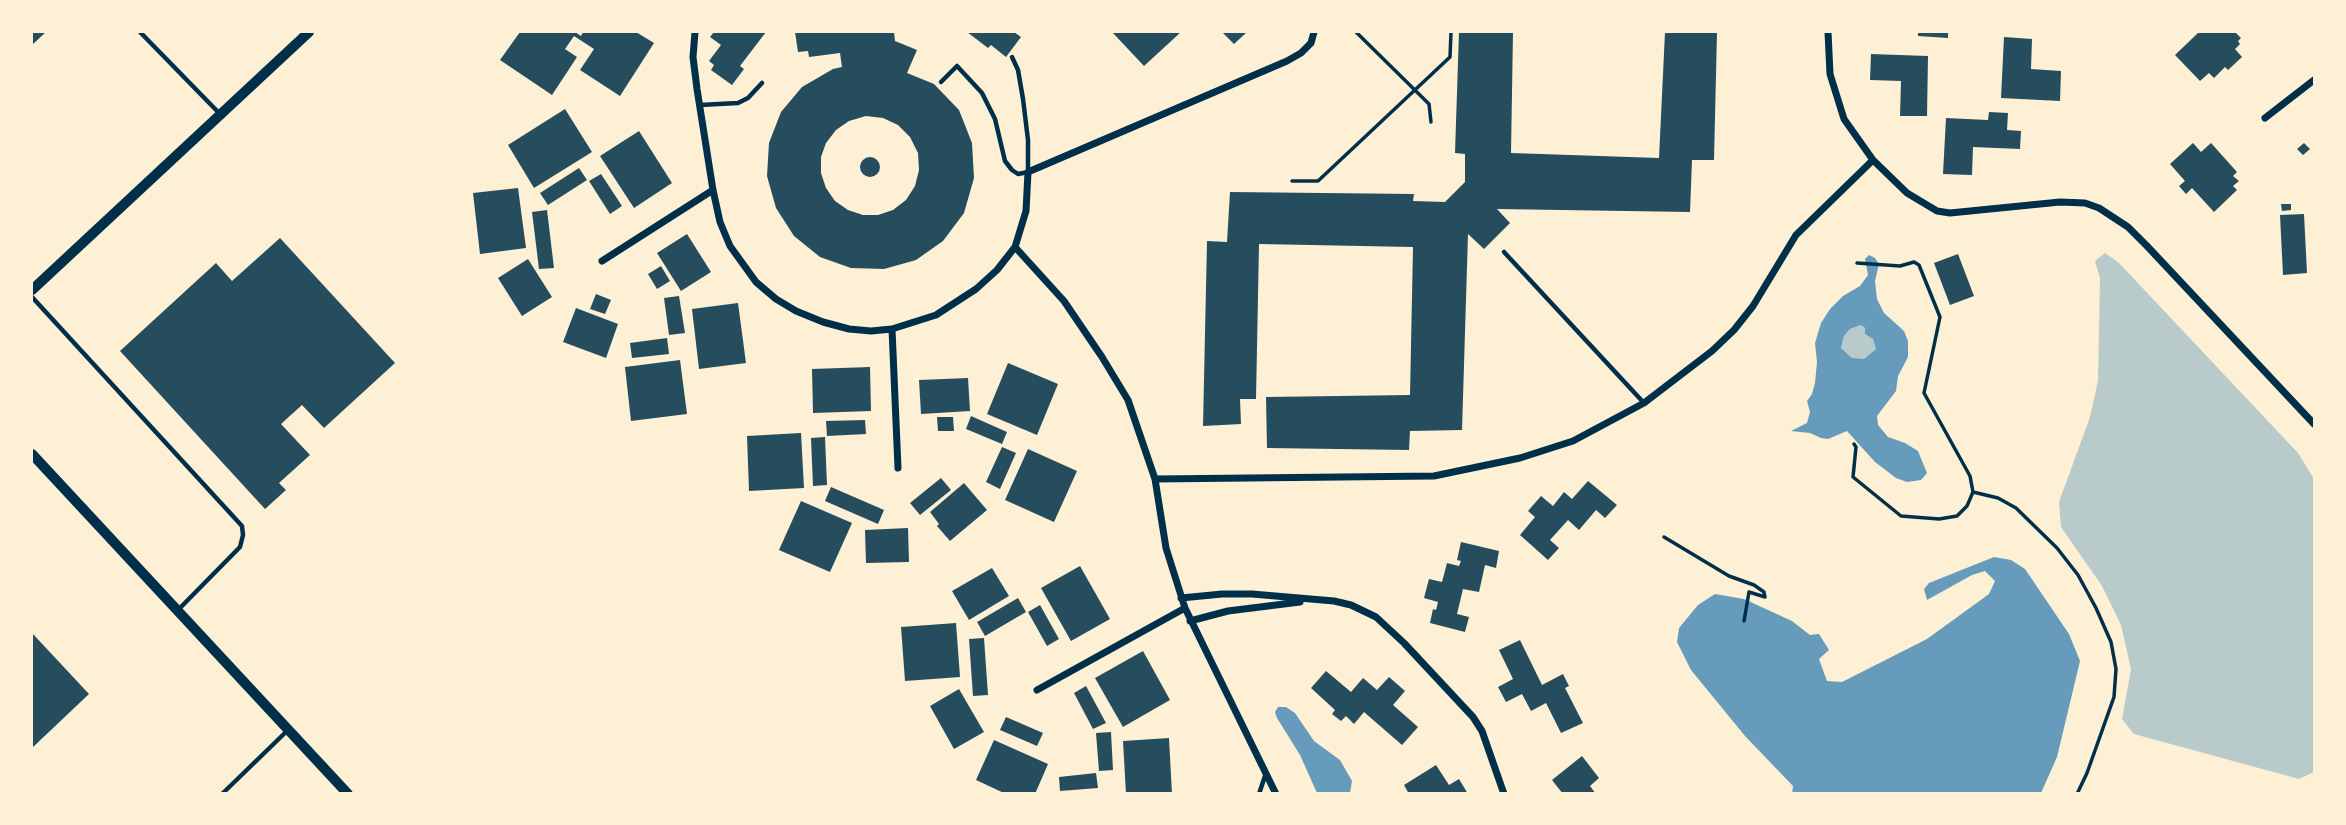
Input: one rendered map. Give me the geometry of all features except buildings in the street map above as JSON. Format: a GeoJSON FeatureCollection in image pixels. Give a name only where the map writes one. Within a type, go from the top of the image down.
{"type":"FeatureCollection","features":[{"type":"Feature","properties":{"kind":"street"},"geometry":{"type":"LineString","coordinates":[[32,290],[309,32]]}},
{"type":"Feature","properties":{"kind":"street"},"geometry":{"type":"LineString","coordinates":[[695,32],[693,57],[699,105],[720,222],[730,246],[756,282],[776,299],[823,322],[871,331],[892,329],[936,314],[976,289],[997,270],[1016,247],[1026,211],[1028,172],[1287,61],[1311,43],[1314,32]]}},
{"type":"Feature","properties":{"kind":"street"},"geometry":{"type":"LineString","coordinates":[[1828,32],[1830,74],[1838,106],[1852,133],[1873,160],[1907,193],[1937,211],[1962,214],[2060,202],[2085,203],[2099,208],[2113,216],[2147,246],[2315,424]]}},
{"type":"Feature","properties":{"kind":"street"},"geometry":{"type":"LineString","coordinates":[[2265,118],[2315,80]]}},
{"type":"Feature","properties":{"kind":"street"},"geometry":{"type":"LineString","coordinates":[[1155,479],[1434,477],[1520,458],[1573,441],[1644,403],[1712,351],[1734,330],[1753,306],[1796,235],[1873,160]]}},
{"type":"Feature","properties":{"kind":"street"},"geometry":{"type":"LineString","coordinates":[[602,261],[713,190]]}},
{"type":"Feature","properties":{"kind":"street"},"geometry":{"type":"LineString","coordinates":[[1016,247],[1064,302],[1128,400],[1155,479],[1166,548],[1181,598],[1276,793]]}},
{"type":"Feature","properties":{"kind":"street"},"geometry":{"type":"LineString","coordinates":[[892,329],[898,468]]}},
{"type":"Feature","properties":{"kind":"street"},"geometry":{"type":"LineString","coordinates":[[32,454],[348,793]]}},
{"type":"Feature","properties":{"kind":"street"},"geometry":{"type":"LineString","coordinates":[[1181,598],[1252,594],[1334,601],[1361,609],[1376,617],[1473,717],[1482,731],[1504,793]]}},
{"type":"Feature","properties":{"kind":"street"},"geometry":{"type":"LineString","coordinates":[[1191,621],[1228,611],[1312,600]]}},
{"type":"Feature","properties":{"kind":"street"},"geometry":{"type":"LineString","coordinates":[[1037,690],[1185,608]]}},
{"type":"Feature","properties":{"kind":"lane"},"geometry":{"type":"LineString","coordinates":[[140,32],[220,114]]}},
{"type":"Feature","properties":{"kind":"lane"},"geometry":{"type":"LineString","coordinates":[[942,82],[957,66],[982,93],[995,119],[1005,161],[1018,174],[1028,172],[1028,140],[1023,99],[1018,70],[1012,57]]}},
{"type":"Feature","properties":{"kind":"lane"},"geometry":{"type":"LineString","coordinates":[[699,105],[738,103],[748,98],[762,83]]}},
{"type":"Feature","properties":{"kind":"lane"},"geometry":{"type":"LineString","coordinates":[[1504,252],[1644,403]]}},
{"type":"Feature","properties":{"kind":"lane"},"geometry":{"type":"LineString","coordinates":[[32,297],[242,526],[240,547],[177,610]]}},
{"type":"Feature","properties":{"kind":"lane"},"geometry":{"type":"LineString","coordinates":[[222,793],[289,730]]}},
{"type":"Feature","properties":{"kind":"lane"},"geometry":{"type":"LineString","coordinates":[[1259,793],[1266,772]]}},
{"type":"Feature","properties":{"kind":"path"},"geometry":{"type":"LineString","coordinates":[[1356,32],[1429,104],[1431,122]]}},
{"type":"Feature","properties":{"kind":"path"},"geometry":{"type":"LineString","coordinates":[[1292,181],[1318,181],[1450,57],[1451,32]]}},
{"type":"Feature","properties":{"kind":"path"},"geometry":{"type":"LineString","coordinates":[[1854,444],[1853,477],[1901,516],[1939,519],[1957,516],[1968,506],[1973,492],[1970,476],[1924,393],[1940,317],[1919,265],[1913,262],[1900,266],[1857,262]]}},
{"type":"Feature","properties":{"kind":"path"},"geometry":{"type":"LineString","coordinates":[[1973,492],[1998,499],[2015,508],[2057,548],[2084,586],[2111,642],[2116,669],[2114,697],[2087,774],[2077,793]]}},
{"type":"Feature","properties":{"kind":"path"},"geometry":{"type":"LineString","coordinates":[[1664,537],[1729,576],[1754,585],[1764,593],[1765,597],[1749,592],[1744,621]]}},
{"type":"Feature","properties":{"kind":"shaded area"},"geometry":{"type":"Polygon","coordinates":[[[2105,253],[2119,263],[2298,453],[2314,479],[2314,772],[2299,779],[2134,734],[2122,719],[2131,669],[2121,625],[2102,586],[2061,527],[2059,502],[2090,417],[2098,381],[2100,278],[2095,261],[2105,253]]]}},
{"type":"Feature","properties":{"kind":"shaded area"},"geometry":{"type":"Polygon","coordinates":[[[1861,325],[1865,328],[1865,334],[1873,339],[1876,349],[1864,360],[1852,358],[1841,348],[1844,336],[1850,329],[1861,325]]]}},
{"type":"Feature","properties":{"kind":"water"},"geometry":{"type":"Polygon","coordinates":[[[1869,255],[1879,264],[1875,281],[1877,299],[1884,313],[1904,331],[1908,341],[1908,357],[1898,376],[1896,391],[1877,416],[1878,425],[1888,437],[1918,451],[1927,473],[1921,480],[1907,482],[1896,478],[1875,462],[1847,431],[1828,439],[1791,431],[1807,423],[1810,412],[1807,401],[1815,383],[1815,343],[1821,323],[1830,309],[1843,296],[1860,286],[1868,275],[1865,259],[1869,255]],[[1861,325],[1850,329],[1844,336],[1841,348],[1852,358],[1864,359],[1876,349],[1873,339],[1865,334],[1865,328],[1861,325]]]}},
{"type":"Feature","properties":{"kind":"water"},"geometry":{"type":"Polygon","coordinates":[[[1994,557],[2011,560],[2025,569],[2069,634],[2080,661],[2057,757],[2041,793],[1792,794],[1793,786],[1745,736],[1691,670],[1677,642],[1679,628],[1698,605],[1715,594],[1744,599],[1792,621],[1810,635],[1819,634],[1829,650],[1819,659],[1827,681],[1842,682],[1927,639],[1989,594],[1995,581],[1985,571],[1972,575],[1927,600],[1924,589],[1929,583],[1994,557]]]}},
{"type":"Feature","properties":{"kind":"water"},"geometry":{"type":"Polygon","coordinates":[[[1278,707],[1286,707],[1295,713],[1314,741],[1340,760],[1352,781],[1350,793],[1317,793],[1300,755],[1277,718],[1275,712],[1278,707]]]}}]}
